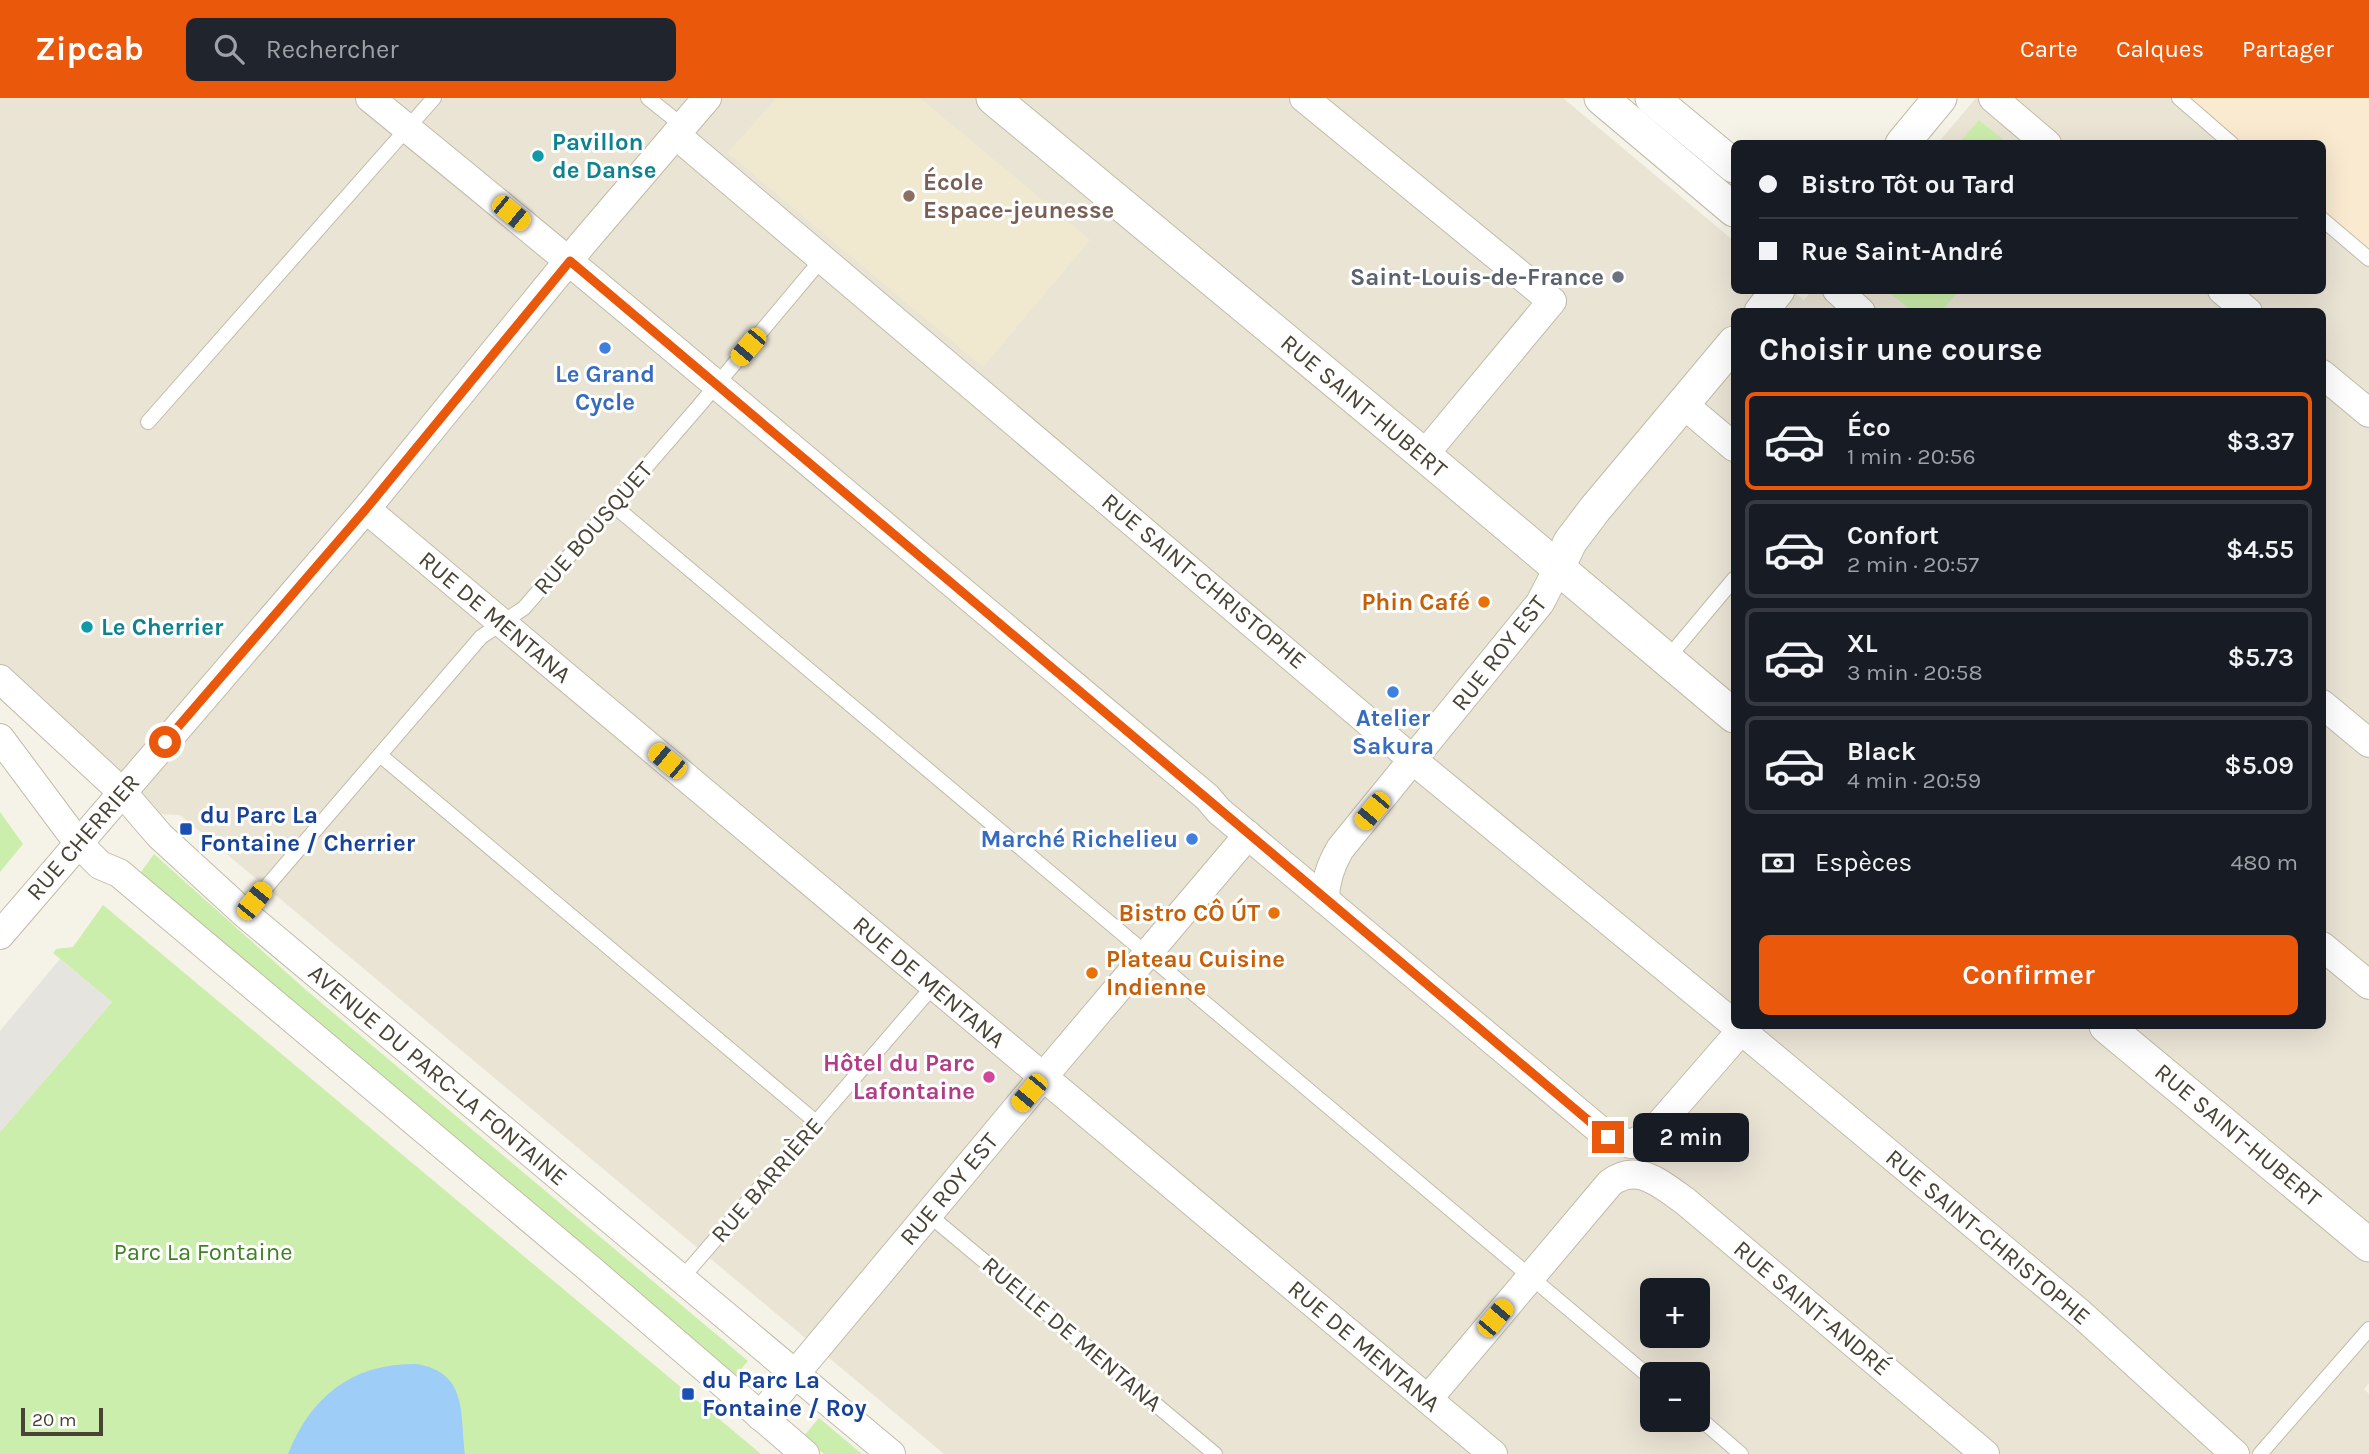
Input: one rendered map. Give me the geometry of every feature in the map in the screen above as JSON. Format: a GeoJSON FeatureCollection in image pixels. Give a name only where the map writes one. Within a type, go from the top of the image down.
{"type":"FeatureCollection","features":[{"type":"Feature","properties":{"kind":"street"},"geometry":{"type":"LineString","coordinates":[[370,98],[570,261],[1608,1137],[1631,1144],[1651,1134],[1737,1029]]}},
{"type":"Feature","properties":{"kind":"street","name":"RUE CHERRIER"},"geometry":{"type":"LineString","coordinates":[[0,934],[366,509],[708,98]]}},
{"type":"Feature","properties":{"kind":"street","name":"RUE SAINT-HUBERT"},"geometry":{"type":"LineString","coordinates":[[993,98],[1731,713]]}},
{"type":"Feature","properties":{"kind":"street"},"geometry":{"type":"LineString","coordinates":[[1304,98],[1552,300],[1424,455]]}},
{"type":"Feature","properties":{"kind":"street"},"geometry":{"type":"LineString","coordinates":[[1601,98],[1731,207]]}},
{"type":"Feature","properties":{"kind":"street"},"geometry":{"type":"LineString","coordinates":[[1652,98],[1731,164]]}},
{"type":"Feature","properties":{"kind":"street"},"geometry":{"type":"LineString","coordinates":[[1905,140],[1940,98]]}},
{"type":"Feature","properties":{"kind":"street"},"geometry":{"type":"LineString","coordinates":[[1993,98],[2042,140]]}},
{"type":"Feature","properties":{"kind":"street","name":"RUE SAINT-CHRISTOPHE"},"geometry":{"type":"LineString","coordinates":[[680,131],[822,259],[1415,760],[1731,1019]]}},
{"type":"Feature","properties":{"kind":"street"},"geometry":{"type":"LineString","coordinates":[[1764,308],[1775,294]]}},
{"type":"Feature","properties":{"kind":"street"},"geometry":{"type":"LineString","coordinates":[[1841,294],[1857,308]]}},
{"type":"Feature","properties":{"kind":"street"},"geometry":{"type":"LineString","coordinates":[[2227,294],[2243,308]]}},
{"type":"Feature","properties":{"kind":"street","name":"RUE ROY EST"},"geometry":{"type":"LineString","coordinates":[[1325,900],[1329,870],[1340,849],[1540,604],[1570,542],[1589,517],[1731,347]]}},
{"type":"Feature","properties":{"kind":"street"},"geometry":{"type":"LineString","coordinates":[[2326,377],[2369,413]]}},
{"type":"Feature","properties":{"kind":"street"},"geometry":{"type":"LineString","coordinates":[[1683,404],[1731,444]]}},
{"type":"Feature","properties":{"kind":"street","name":"RUE DE MENTANA"},"geometry":{"type":"LineString","coordinates":[[366,509],[1493,1454]]}},
{"type":"Feature","properties":{"kind":"street","name":"AVENUE DU PARC-LA FONTAINE"},"geometry":{"type":"LineString","coordinates":[[0,679],[122,792],[160,836],[244,913],[891,1454]]}},
{"type":"Feature","properties":{"kind":"street"},"geometry":{"type":"LineString","coordinates":[[2326,707],[2369,743]]}},
{"type":"Feature","properties":{"kind":"street","name":"AVENUE DU PARC-LA FONTAINE"},"geometry":{"type":"LineString","coordinates":[[0,738],[79,844],[100,865],[120,873],[580,1259],[805,1454]]}},
{"type":"Feature","properties":{"kind":"street","name":"RUE ROY EST"},"geometry":{"type":"LineString","coordinates":[[760,1416],[1248,835]]}},
{"type":"Feature","properties":{"kind":"street"},"geometry":{"type":"LineString","coordinates":[[2326,949],[2369,985]]}},
{"type":"Feature","properties":{"kind":"street","name":"RUE SAINT-CHRISTOPHE"},"geometry":{"type":"LineString","coordinates":[[1743,1029],[2081,1314],[2235,1454]]}},
{"type":"Feature","properties":{"kind":"street","name":"RUE SAINT-HUBERT"},"geometry":{"type":"LineString","coordinates":[[2110,1029],[2369,1245]]}},
{"type":"Feature","properties":{"kind":"street","name":"RUE SAINT-ANDRÉ"},"geometry":{"type":"LineString","coordinates":[[1531,1276],[1610,1183],[1620,1175],[1632,1173],[1666,1187],[1685,1201],[1985,1454]]}},
{"type":"Feature","properties":{"kind":"street"},"geometry":{"type":"LineString","coordinates":[[1428,1399],[1531,1276]]}},
{"type":"Feature","properties":{"kind":"lane"},"geometry":{"type":"LineString","coordinates":[[148,422],[434,98]]}},
{"type":"Feature","properties":{"kind":"lane"},"geometry":{"type":"LineString","coordinates":[[648,98],[680,131]]}},
{"type":"Feature","properties":{"kind":"lane"},"geometry":{"type":"LineString","coordinates":[[2179,98],[2227,140]]}},
{"type":"Feature","properties":{"kind":"lane"},"geometry":{"type":"LineString","coordinates":[[2326,222],[2369,259]]}},
{"type":"Feature","properties":{"kind":"lane","name":"RUE BOUSQUET"},"geometry":{"type":"LineString","coordinates":[[244,913],[481,637],[524,608],[822,259]]}},
{"type":"Feature","properties":{"kind":"lane"},"geometry":{"type":"LineString","coordinates":[[612,505],[1640,1369]]}},
{"type":"Feature","properties":{"kind":"lane"},"geometry":{"type":"LineString","coordinates":[[1667,659],[1731,583]]}},
{"type":"Feature","properties":{"kind":"lane"},"geometry":{"type":"LineString","coordinates":[[380,755],[816,1122]]}},
{"type":"Feature","properties":{"kind":"lane","name":"RUE BARRIÈRE"},"geometry":{"type":"LineString","coordinates":[[682,1278],[934,985]]}},
{"type":"Feature","properties":{"kind":"lane","name":"RUELLE DE MENTANA"},"geometry":{"type":"LineString","coordinates":[[929,1215],[1215,1454]]}},
{"type":"Feature","properties":{"kind":"lane"},"geometry":{"type":"LineString","coordinates":[[2260,1454],[2369,1329]]}},
{"type":"Feature","properties":{"kind":"lane"},"geometry":{"type":"LineString","coordinates":[[1710,1427],[1741,1454]]}},
{"type":"Feature","properties":{"kind":"shaded area"},"geometry":{"type":"Polygon","coordinates":[[[0,98],[1563,98],[1731,238],[1731,294],[1797,294],[1804,300],[1809,294],[2326,294],[2326,224],[2369,259],[2369,1383],[2364,1389],[2369,1394],[2369,1454],[944,1454],[180,815],[141,813],[0,673],[0,98]]]}},
{"type":"Feature","properties":{"kind":"shaded area","name":"École Espace-jeunesse"},"geometry":{"type":"Polygon","coordinates":[[[776,98],[920,98],[1090,240],[983,367],[728,153],[776,98]]]}},
{"type":"Feature","properties":{"kind":"shaded area"},"geometry":{"type":"Polygon","coordinates":[[[1976,98],[2171,98],[2223,140],[1940,140],[1976,98]]]}},
{"type":"Feature","properties":{"kind":"shaded area"},"geometry":{"type":"Polygon","coordinates":[[[2171,98],[2369,98],[2369,259],[2326,224],[2326,140],[2223,140],[2171,98]]]}},
{"type":"Feature","properties":{"kind":"shaded area"},"geometry":{"type":"Polygon","coordinates":[[[60,959],[112,1002],[0,1132],[0,1031],[60,959]]]}},
{"type":"Feature","properties":{"kind":"green space"},"geometry":{"type":"Polygon","coordinates":[[[1979,120],[2003,140],[1962,140],[1979,120]]]}},
{"type":"Feature","properties":{"kind":"green space"},"geometry":{"type":"Polygon","coordinates":[[[1892,294],[1956,294],[1944,308],[1908,308],[1892,294]]]}},
{"type":"Feature","properties":{"kind":"green space"},"geometry":{"type":"Polygon","coordinates":[[[0,812],[23,844],[0,872],[0,812]]]}},
{"type":"Feature","properties":{"kind":"green space"},"geometry":{"type":"Polygon","coordinates":[[[154,854],[306,990],[748,1361],[735,1376],[211,936],[141,872],[154,854]]]}},
{"type":"Feature","properties":{"kind":"green space","name":"Parc La Fontaine"},"geometry":{"type":"Polygon","coordinates":[[[103,905],[761,1454],[0,1454],[0,1132],[112,1002],[53,953],[56,949],[73,947],[103,905]]]}},
{"type":"Feature","properties":{"kind":"green space"},"geometry":{"type":"Polygon","coordinates":[[[819,1418],[862,1454],[824,1454],[803,1437],[819,1418]]]}},
{"type":"Feature","properties":{"kind":"water"},"geometry":{"type":"Polygon","coordinates":[[[416,1364],[433,1368],[453,1385],[461,1410],[465,1454],[288,1454],[309,1415],[337,1387],[373,1369],[416,1364]]]}},
{"type":"Feature","properties":{"kind":"place","name":"Pavillon de Danse"},"geometry":{"type":"Point","coordinates":[538,156]}},
{"type":"Feature","properties":{"kind":"place","name":"École Espace-jeunesse"},"geometry":{"type":"Point","coordinates":[909,196]}},
{"type":"Feature","properties":{"kind":"place","name":"Saint-Louis-de-France"},"geometry":{"type":"Point","coordinates":[1618,277]}},
{"type":"Feature","properties":{"kind":"place","name":"Le Grand Cycle"},"geometry":{"type":"Point","coordinates":[605,348]}},
{"type":"Feature","properties":{"kind":"place","name":"Phin Café"},"geometry":{"type":"Point","coordinates":[1484,602]}},
{"type":"Feature","properties":{"kind":"place","name":"Le Cherrier"},"geometry":{"type":"Point","coordinates":[87,627]}},
{"type":"Feature","properties":{"kind":"place","name":"Atelier Sakura"},"geometry":{"type":"Point","coordinates":[1393,692]}},
{"type":"Feature","properties":{"kind":"place","name":"du Parc La Fontaine / Cherrier"},"geometry":{"type":"Point","coordinates":[186,829]}},
{"type":"Feature","properties":{"kind":"place","name":"Marché Richelieu"},"geometry":{"type":"Point","coordinates":[1192,839]}},
{"type":"Feature","properties":{"kind":"place","name":"Bistro CÔ ÚT"},"geometry":{"type":"Point","coordinates":[1274,913]}},
{"type":"Feature","properties":{"kind":"place","name":"Plateau Cuisine Indienne"},"geometry":{"type":"Point","coordinates":[1092,973]}},
{"type":"Feature","properties":{"kind":"place","name":"Hôtel du Parc Lafontaine"},"geometry":{"type":"Point","coordinates":[989,1077]}},
{"type":"Feature","properties":{"kind":"place","name":"du Parc La Fontaine / Roy"},"geometry":{"type":"Point","coordinates":[688,1394]}},
{"type":"Feature","properties":{"kind":"route"},"geometry":{"type":"LineString","coordinates":[[165,742],[366,509],[570,261],[1608,1137]]}}]}
